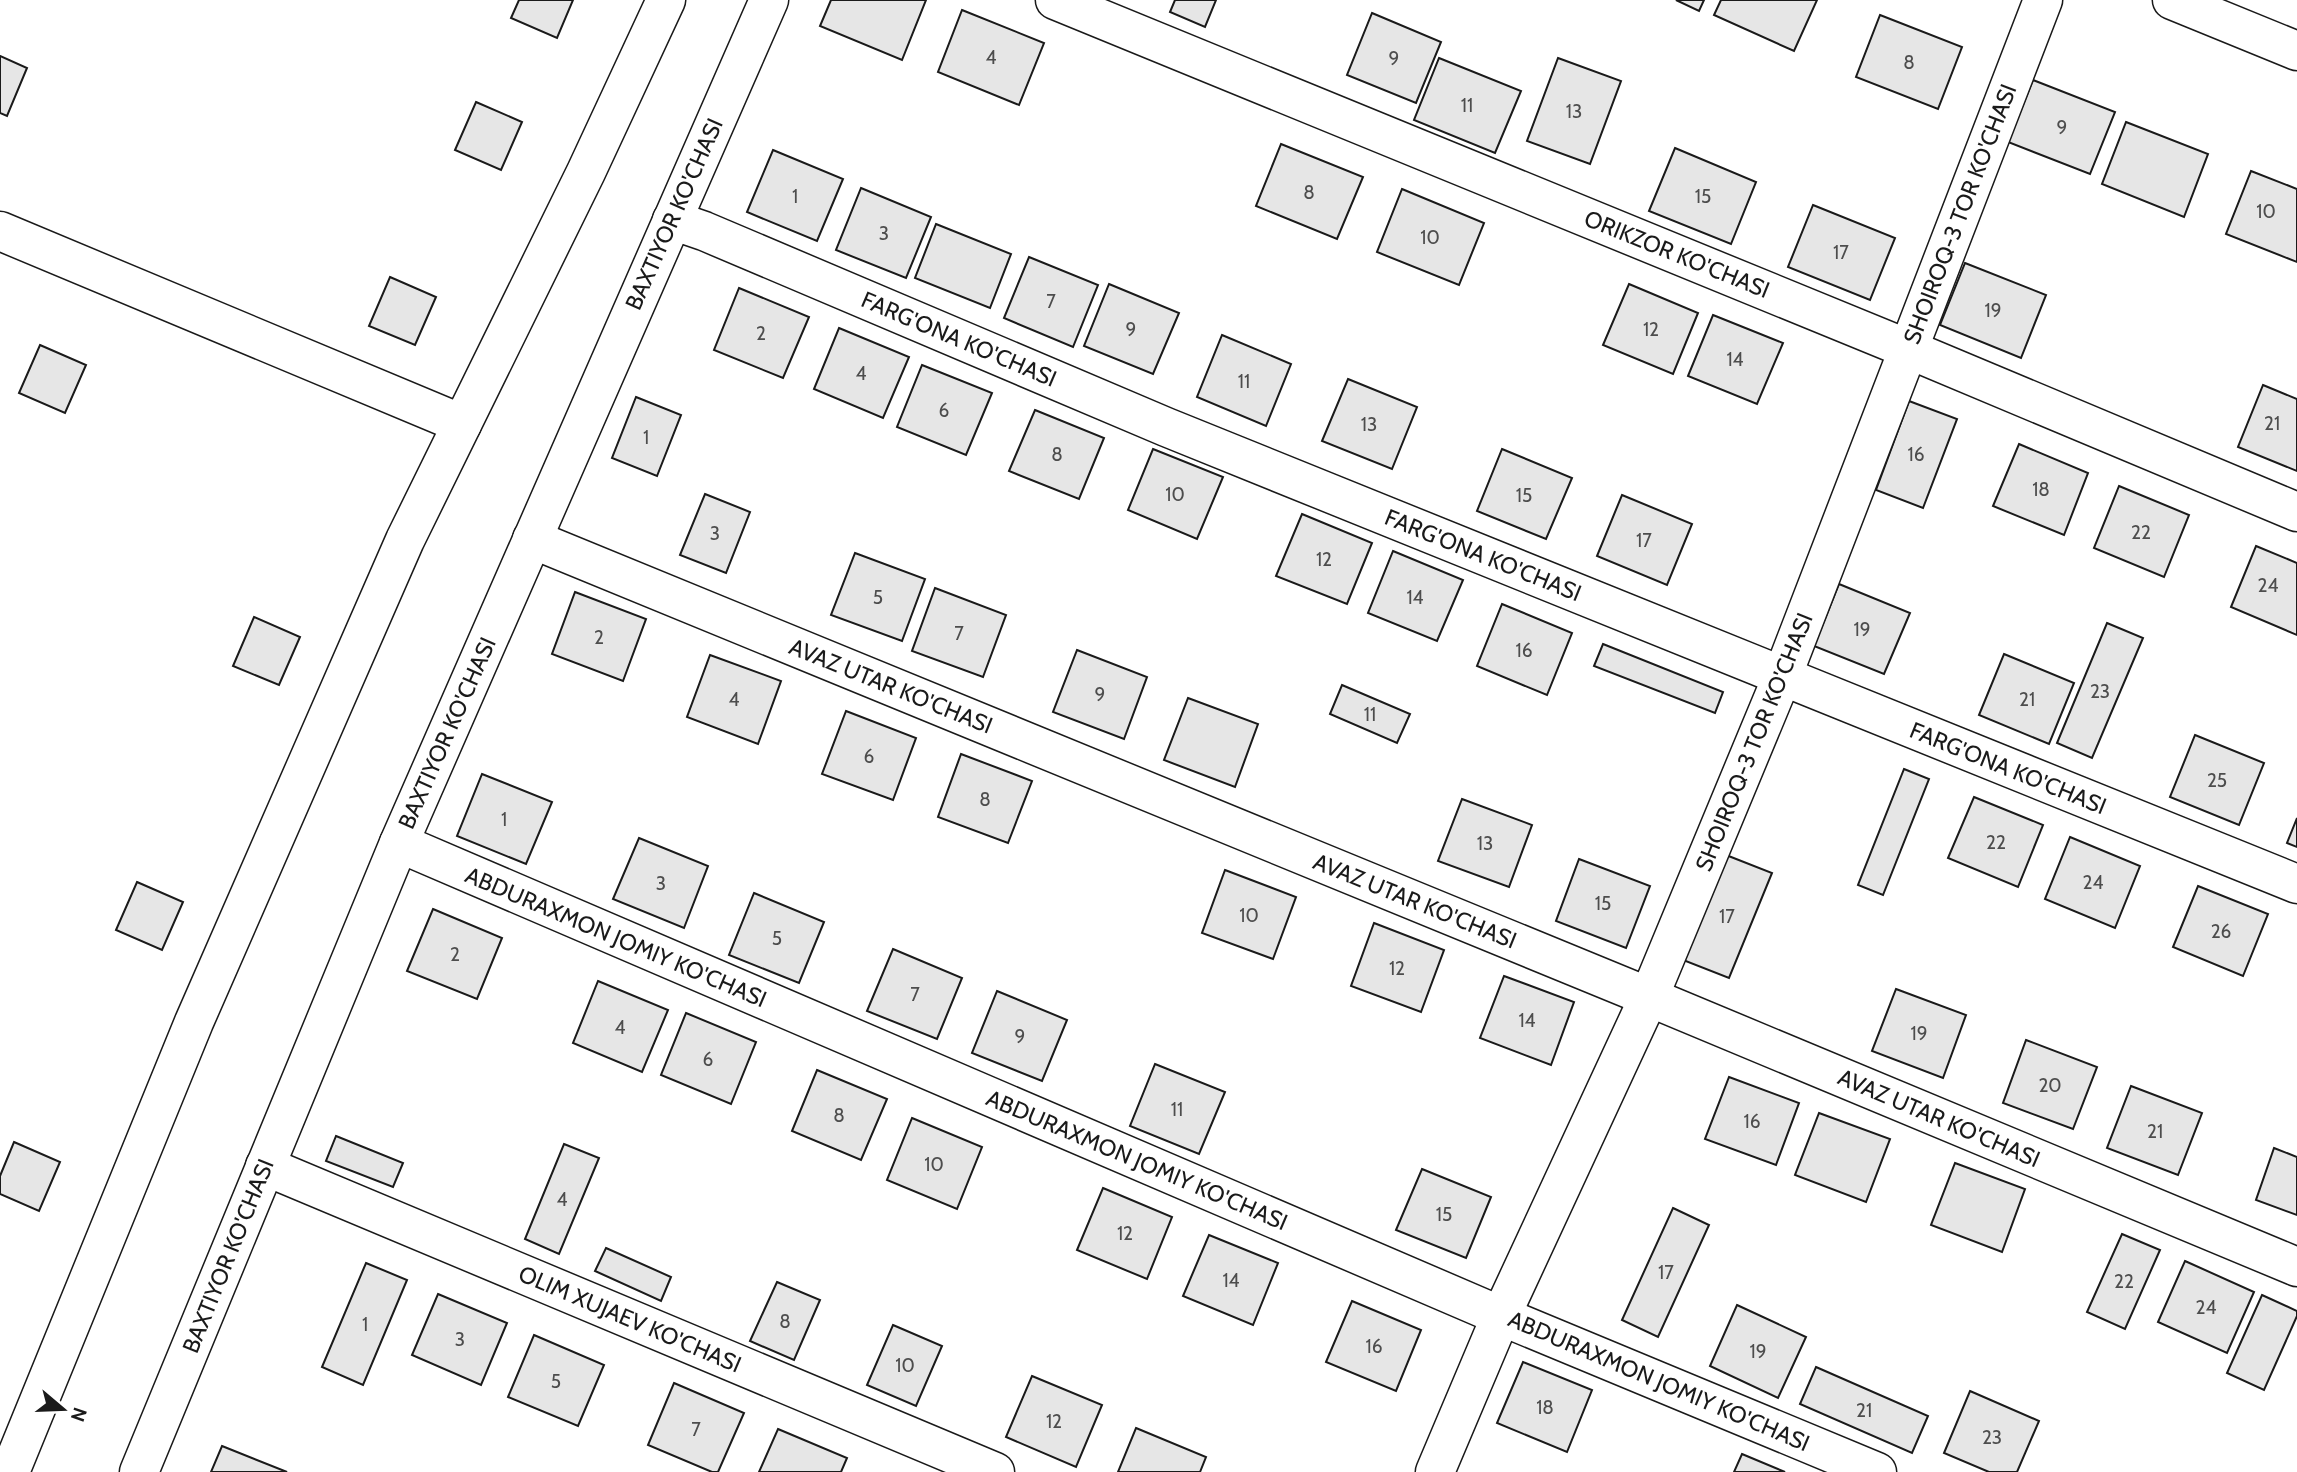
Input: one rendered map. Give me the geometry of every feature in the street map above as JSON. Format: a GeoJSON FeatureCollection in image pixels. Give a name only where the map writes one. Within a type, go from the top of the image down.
{"type":"FeatureCollection","features":[{"type":"Feature","properties":{"kind":"street"},"geometry":{"type":"LineString","coordinates":[[10,1472],[194,1022],[405,540],[586,172],[666,0]]}},
{"type":"Feature","properties":{"kind":"street","name":"BAXTIYOR KO'CHASI"},"geometry":{"type":"LineString","coordinates":[[139,1472],[399,843],[769,0]]}},
{"type":"Feature","properties":{"kind":"street","name":"ORIKZOR KO'CHASI"},"geometry":{"type":"LineString","coordinates":[[1055,0],[1908,349],[2297,512]]}},
{"type":"Feature","properties":{"kind":"street","name":"SHOIROQ-3 TOR KO'CHASI"},"geometry":{"type":"LineString","coordinates":[[1435,1472],[1501,1316],[1649,997],[1782,677],[2043,0]]}},
{"type":"Feature","properties":{"kind":"street"},"geometry":{"type":"LineString","coordinates":[[2172,0],[2297,51]]}},
{"type":"Feature","properties":{"kind":"street","name":"FARG'ONA KO'CHASI"},"geometry":{"type":"LineString","coordinates":[[671,220],[704,231],[1166,427],[2297,884]]}},
{"type":"Feature","properties":{"kind":"street"},"geometry":{"type":"LineString","coordinates":[[0,231],[462,424]]}},
{"type":"Feature","properties":{"kind":"street","name":"AVAZ UTAR KO'CHASI"},"geometry":{"type":"LineString","coordinates":[[532,539],[1649,997],[2297,1267]]}},
{"type":"Feature","properties":{"kind":"street","name":"ABDURAXMON JOMIY KO'CHASI"},"geometry":{"type":"LineString","coordinates":[[399,843],[1501,1316],[1877,1472]]}},
{"type":"Feature","properties":{"kind":"street","name":"OLIM XUJAEV KO'CHASI"},"geometry":{"type":"LineString","coordinates":[[265,1166],[995,1472]]}},
{"type":"Feature","properties":{"kind":"building"},"geometry":{"type":"Polygon","coordinates":[[[519,0],[573,0],[557,38],[511,18],[519,0]]]}},
{"type":"Feature","properties":{"kind":"building"},"geometry":{"type":"Polygon","coordinates":[[[831,0],[926,0],[902,60],[820,26],[831,0]]]}},
{"type":"Feature","properties":{"kind":"building"},"geometry":{"type":"Polygon","coordinates":[[[1175,0],[1216,0],[1205,27],[1170,12],[1175,0]]]}},
{"type":"Feature","properties":{"kind":"building"},"geometry":{"type":"Polygon","coordinates":[[[1676,0],[1704,0],[1699,11],[1676,0]]]}},
{"type":"Feature","properties":{"kind":"building"},"geometry":{"type":"Polygon","coordinates":[[[1721,0],[1817,0],[1794,51],[1714,15],[1721,0]]]}},
{"type":"Feature","properties":{"kind":"building"},"geometry":{"type":"Polygon","coordinates":[[[962,10],[1044,43],[1019,105],[938,72],[962,10]]]}},
{"type":"Feature","properties":{"kind":"building"},"geometry":{"type":"Polygon","coordinates":[[[1372,13],[1441,42],[1416,103],[1347,75],[1372,13]]]}},
{"type":"Feature","properties":{"kind":"building"},"geometry":{"type":"Polygon","coordinates":[[[1880,15],[1962,47],[1938,109],[1856,77],[1880,15]]]}},
{"type":"Feature","properties":{"kind":"building"},"geometry":{"type":"Polygon","coordinates":[[[0,56],[27,68],[7,116],[0,113],[0,56]]]}},
{"type":"Feature","properties":{"kind":"building"},"geometry":{"type":"Polygon","coordinates":[[[1439,58],[1521,91],[1495,153],[1414,120],[1439,58]]]}},
{"type":"Feature","properties":{"kind":"building"},"geometry":{"type":"Polygon","coordinates":[[[1558,58],[1621,81],[1590,164],[1527,141],[1558,58]]]}},
{"type":"Feature","properties":{"kind":"building"},"geometry":{"type":"Polygon","coordinates":[[[2033,80],[2115,112],[2090,174],[2008,142],[2033,80]]]}},
{"type":"Feature","properties":{"kind":"building"},"geometry":{"type":"Polygon","coordinates":[[[476,102],[522,122],[501,170],[455,150],[476,102]]]}},
{"type":"Feature","properties":{"kind":"building"},"geometry":{"type":"Polygon","coordinates":[[[2126,122],[2208,154],[2184,217],[2102,184],[2126,122]]]}},
{"type":"Feature","properties":{"kind":"building"},"geometry":{"type":"Polygon","coordinates":[[[1281,144],[1363,177],[1337,239],[1256,206],[1281,144]]]}},
{"type":"Feature","properties":{"kind":"building"},"geometry":{"type":"Polygon","coordinates":[[[1675,148],[1756,182],[1731,244],[1649,211],[1675,148]]]}},
{"type":"Feature","properties":{"kind":"building"},"geometry":{"type":"Polygon","coordinates":[[[773,150],[843,179],[817,241],[747,212],[773,150]]]}},
{"type":"Feature","properties":{"kind":"building"},"geometry":{"type":"Polygon","coordinates":[[[2251,171],[2297,189],[2297,262],[2226,234],[2251,171]]]}},
{"type":"Feature","properties":{"kind":"building"},"geometry":{"type":"Polygon","coordinates":[[[861,188],[931,217],[906,278],[836,250],[861,188]]]}},
{"type":"Feature","properties":{"kind":"building"},"geometry":{"type":"Polygon","coordinates":[[[1402,189],[1484,223],[1459,285],[1377,252],[1402,189]]]}},
{"type":"Feature","properties":{"kind":"building"},"geometry":{"type":"Polygon","coordinates":[[[1813,205],[1895,238],[1870,300],[1788,267],[1813,205]]]}},
{"type":"Feature","properties":{"kind":"building"},"geometry":{"type":"Polygon","coordinates":[[[936,224],[1011,254],[990,308],[915,278],[936,224]]]}},
{"type":"Feature","properties":{"kind":"building"},"geometry":{"type":"Polygon","coordinates":[[[1029,257],[1098,285],[1073,347],[1004,318],[1029,257]]]}},
{"type":"Feature","properties":{"kind":"building"},"geometry":{"type":"Polygon","coordinates":[[[1965,263],[2046,295],[2021,358],[1940,325],[1965,263]]]}},
{"type":"Feature","properties":{"kind":"building"},"geometry":{"type":"Polygon","coordinates":[[[390,277],[436,297],[415,345],[369,326],[390,277]]]}},
{"type":"Feature","properties":{"kind":"building"},"geometry":{"type":"Polygon","coordinates":[[[1109,284],[1179,313],[1153,374],[1084,346],[1109,284]]]}},
{"type":"Feature","properties":{"kind":"building"},"geometry":{"type":"Polygon","coordinates":[[[1629,284],[1698,313],[1673,374],[1603,345],[1629,284]]]}},
{"type":"Feature","properties":{"kind":"building"},"geometry":{"type":"Polygon","coordinates":[[[739,288],[809,317],[783,378],[714,350],[739,288]]]}},
{"type":"Feature","properties":{"kind":"building"},"geometry":{"type":"Polygon","coordinates":[[[1713,315],[1783,343],[1757,404],[1688,376],[1713,315]]]}},
{"type":"Feature","properties":{"kind":"building"},"geometry":{"type":"Polygon","coordinates":[[[839,328],[909,357],[883,418],[814,389],[839,328]]]}},
{"type":"Feature","properties":{"kind":"building"},"geometry":{"type":"Polygon","coordinates":[[[1222,335],[1291,364],[1266,426],[1197,397],[1222,335]]]}},
{"type":"Feature","properties":{"kind":"building"},"geometry":{"type":"Polygon","coordinates":[[[40,345],[86,365],[65,413],[19,393],[40,345]]]}},
{"type":"Feature","properties":{"kind":"building"},"geometry":{"type":"Polygon","coordinates":[[[922,365],[992,393],[966,455],[897,427],[922,365]]]}},
{"type":"Feature","properties":{"kind":"building"},"geometry":{"type":"Polygon","coordinates":[[[1348,379],[1417,407],[1392,469],[1322,441],[1348,379]]]}},
{"type":"Feature","properties":{"kind":"building"},"geometry":{"type":"Polygon","coordinates":[[[2263,385],[2297,399],[2297,471],[2238,447],[2263,385]]]}},
{"type":"Feature","properties":{"kind":"building"},"geometry":{"type":"Polygon","coordinates":[[[636,397],[681,415],[657,476],[612,458],[636,397]]]}},
{"type":"Feature","properties":{"kind":"building"},"geometry":{"type":"Polygon","coordinates":[[[1909,401],[1957,419],[1923,508],[1876,490],[1909,401]]]}},
{"type":"Feature","properties":{"kind":"building"},"geometry":{"type":"Polygon","coordinates":[[[1035,410],[1104,438],[1079,499],[1009,471],[1035,410]]]}},
{"type":"Feature","properties":{"kind":"building"},"geometry":{"type":"Polygon","coordinates":[[[2019,444],[2088,473],[2064,535],[1993,506],[2019,444]]]}},
{"type":"Feature","properties":{"kind":"building"},"geometry":{"type":"Polygon","coordinates":[[[1153,449],[1223,477],[1197,539],[1128,510],[1153,449]]]}},
{"type":"Feature","properties":{"kind":"building"},"geometry":{"type":"Polygon","coordinates":[[[1502,449],[1572,478],[1546,539],[1477,511],[1502,449]]]}},
{"type":"Feature","properties":{"kind":"building"},"geometry":{"type":"Polygon","coordinates":[[[2119,486],[2189,515],[2164,577],[2094,548],[2119,486]]]}},
{"type":"Feature","properties":{"kind":"building"},"geometry":{"type":"Polygon","coordinates":[[[705,494],[750,512],[726,573],[680,555],[705,494]]]}},
{"type":"Feature","properties":{"kind":"building"},"geometry":{"type":"Polygon","coordinates":[[[1622,495],[1692,524],[1667,585],[1597,556],[1622,495]]]}},
{"type":"Feature","properties":{"kind":"building"},"geometry":{"type":"Polygon","coordinates":[[[1302,514],[1372,543],[1347,604],[1276,576],[1302,514]]]}},
{"type":"Feature","properties":{"kind":"building"},"geometry":{"type":"Polygon","coordinates":[[[2256,546],[2297,563],[2297,635],[2231,607],[2256,546]]]}},
{"type":"Feature","properties":{"kind":"building"},"geometry":{"type":"Polygon","coordinates":[[[1393,551],[1463,580],[1437,641],[1368,613],[1393,551]]]}},
{"type":"Feature","properties":{"kind":"building"},"geometry":{"type":"Polygon","coordinates":[[[855,553],[925,579],[902,641],[831,615],[855,553]]]}},
{"type":"Feature","properties":{"kind":"building"},"geometry":{"type":"Polygon","coordinates":[[[1839,584],[1910,613],[1884,674],[1814,646],[1839,584]]]}},
{"type":"Feature","properties":{"kind":"building"},"geometry":{"type":"Polygon","coordinates":[[[935,588],[1006,615],[983,677],[912,651],[935,588]]]}},
{"type":"Feature","properties":{"kind":"building"},"geometry":{"type":"Polygon","coordinates":[[[575,592],[646,619],[623,681],[552,654],[575,592]]]}},
{"type":"Feature","properties":{"kind":"building"},"geometry":{"type":"Polygon","coordinates":[[[1502,604],[1572,633],[1547,695],[1477,666],[1502,604]]]}},
{"type":"Feature","properties":{"kind":"building"},"geometry":{"type":"Polygon","coordinates":[[[254,617],[300,637],[279,685],[233,666],[254,617]]]}},
{"type":"Feature","properties":{"kind":"building"},"geometry":{"type":"Polygon","coordinates":[[[2107,623],[2143,638],[2092,758],[2057,743],[2107,623]]]}},
{"type":"Feature","properties":{"kind":"building"},"geometry":{"type":"Polygon","coordinates":[[[1603,644],[1723,692],[1715,713],[1594,666],[1603,644]]]}},
{"type":"Feature","properties":{"kind":"building"},"geometry":{"type":"Polygon","coordinates":[[[1077,650],[1147,677],[1124,739],[1053,712],[1077,650]]]}},
{"type":"Feature","properties":{"kind":"building"},"geometry":{"type":"Polygon","coordinates":[[[2004,654],[2074,683],[2049,744],[1979,715],[2004,654]]]}},
{"type":"Feature","properties":{"kind":"building"},"geometry":{"type":"Polygon","coordinates":[[[710,655],[781,681],[758,744],[687,717],[710,655]]]}},
{"type":"Feature","properties":{"kind":"building"},"geometry":{"type":"Polygon","coordinates":[[[1342,685],[1410,714],[1397,743],[1330,714],[1342,685]]]}},
{"type":"Feature","properties":{"kind":"building"},"geometry":{"type":"Polygon","coordinates":[[[1188,698],[1258,724],[1235,787],[1164,760],[1188,698]]]}},
{"type":"Feature","properties":{"kind":"building"},"geometry":{"type":"Polygon","coordinates":[[[846,711],[916,738],[893,800],[822,774],[846,711]]]}},
{"type":"Feature","properties":{"kind":"building"},"geometry":{"type":"Polygon","coordinates":[[[2195,735],[2264,763],[2239,825],[2170,797],[2195,735]]]}},
{"type":"Feature","properties":{"kind":"building"},"geometry":{"type":"Polygon","coordinates":[[[961,754],[1032,781],[1008,843],[938,817],[961,754]]]}},
{"type":"Feature","properties":{"kind":"building"},"geometry":{"type":"Polygon","coordinates":[[[1904,769],[1929,779],[1883,895],[1858,885],[1904,769]]]}},
{"type":"Feature","properties":{"kind":"building"},"geometry":{"type":"Polygon","coordinates":[[[482,774],[552,802],[526,864],[457,836],[482,774]]]}},
{"type":"Feature","properties":{"kind":"building"},"geometry":{"type":"Polygon","coordinates":[[[1974,797],[2043,825],[2018,887],[1948,858],[1974,797]]]}},
{"type":"Feature","properties":{"kind":"building"},"geometry":{"type":"Polygon","coordinates":[[[1462,799],[1532,825],[1509,887],[1438,861],[1462,799]]]}},
{"type":"Feature","properties":{"kind":"building"},"geometry":{"type":"Polygon","coordinates":[[[2297,818],[2297,847],[2287,843],[2297,818]]]}},
{"type":"Feature","properties":{"kind":"building"},"geometry":{"type":"Polygon","coordinates":[[[2070,837],[2140,866],[2115,928],[2045,899],[2070,837]]]}},
{"type":"Feature","properties":{"kind":"building"},"geometry":{"type":"Polygon","coordinates":[[[639,838],[708,866],[684,928],[613,899],[639,838]]]}},
{"type":"Feature","properties":{"kind":"building"},"geometry":{"type":"Polygon","coordinates":[[[1726,855],[1772,873],[1729,978],[1683,960],[1726,855]]]}},
{"type":"Feature","properties":{"kind":"building"},"geometry":{"type":"Polygon","coordinates":[[[1579,859],[1650,886],[1626,948],[1556,921],[1579,859]]]}},
{"type":"Feature","properties":{"kind":"building"},"geometry":{"type":"Polygon","coordinates":[[[1225,870],[1296,897],[1273,959],[1202,933],[1225,870]]]}},
{"type":"Feature","properties":{"kind":"building"},"geometry":{"type":"Polygon","coordinates":[[[137,882],[183,902],[162,950],[116,930],[137,882]]]}},
{"type":"Feature","properties":{"kind":"building"},"geometry":{"type":"Polygon","coordinates":[[[2198,886],[2268,914],[2243,976],[2173,947],[2198,886]]]}},
{"type":"Feature","properties":{"kind":"building"},"geometry":{"type":"Polygon","coordinates":[[[754,893],[824,922],[799,983],[729,955],[754,893]]]}},
{"type":"Feature","properties":{"kind":"building"},"geometry":{"type":"Polygon","coordinates":[[[433,909],[502,938],[477,999],[407,971],[433,909]]]}},
{"type":"Feature","properties":{"kind":"building"},"geometry":{"type":"Polygon","coordinates":[[[1374,923],[1444,950],[1421,1012],[1351,986],[1374,923]]]}},
{"type":"Feature","properties":{"kind":"building"},"geometry":{"type":"Polygon","coordinates":[[[893,949],[962,978],[937,1039],[867,1011],[893,949]]]}},
{"type":"Feature","properties":{"kind":"building"},"geometry":{"type":"Polygon","coordinates":[[[1504,976],[1574,1002],[1551,1065],[1480,1038],[1504,976]]]}},
{"type":"Feature","properties":{"kind":"building"},"geometry":{"type":"Polygon","coordinates":[[[598,981],[668,1010],[642,1072],[573,1043],[598,981]]]}},
{"type":"Feature","properties":{"kind":"building"},"geometry":{"type":"Polygon","coordinates":[[[1896,989],[1966,1015],[1943,1078],[1872,1051],[1896,989]]]}},
{"type":"Feature","properties":{"kind":"building"},"geometry":{"type":"Polygon","coordinates":[[[997,991],[1067,1020],[1042,1081],[972,1053],[997,991]]]}},
{"type":"Feature","properties":{"kind":"building"},"geometry":{"type":"Polygon","coordinates":[[[686,1013],[756,1042],[731,1104],[661,1075],[686,1013]]]}},
{"type":"Feature","properties":{"kind":"building"},"geometry":{"type":"Polygon","coordinates":[[[2026,1040],[2097,1067],[2073,1129],[2003,1103],[2026,1040]]]}},
{"type":"Feature","properties":{"kind":"building"},"geometry":{"type":"Polygon","coordinates":[[[1155,1064],[1225,1092],[1199,1154],[1130,1126],[1155,1064]]]}},
{"type":"Feature","properties":{"kind":"building"},"geometry":{"type":"Polygon","coordinates":[[[817,1070],[887,1099],[861,1160],[792,1131],[817,1070]]]}},
{"type":"Feature","properties":{"kind":"building"},"geometry":{"type":"Polygon","coordinates":[[[1729,1077],[1799,1103],[1776,1165],[1705,1139],[1729,1077]]]}},
{"type":"Feature","properties":{"kind":"building"},"geometry":{"type":"Polygon","coordinates":[[[2131,1086],[2202,1113],[2178,1175],[2107,1148],[2131,1086]]]}},
{"type":"Feature","properties":{"kind":"building"},"geometry":{"type":"Polygon","coordinates":[[[1819,1113],[1890,1139],[1866,1202],[1795,1175],[1819,1113]]]}},
{"type":"Feature","properties":{"kind":"building"},"geometry":{"type":"Polygon","coordinates":[[[912,1118],[982,1147],[957,1209],[887,1180],[912,1118]]]}},
{"type":"Feature","properties":{"kind":"building"},"geometry":{"type":"Polygon","coordinates":[[[336,1136],[403,1163],[393,1187],[326,1161],[336,1136]]]}},
{"type":"Feature","properties":{"kind":"building"},"geometry":{"type":"Polygon","coordinates":[[[14,1142],[60,1162],[39,1211],[0,1194],[0,1176],[14,1142]]]}},
{"type":"Feature","properties":{"kind":"building"},"geometry":{"type":"Polygon","coordinates":[[[564,1144],[599,1158],[559,1254],[525,1239],[564,1144]]]}},
{"type":"Feature","properties":{"kind":"building"},"geometry":{"type":"Polygon","coordinates":[[[2274,1148],[2297,1157],[2297,1215],[2256,1200],[2274,1148]]]}},
{"type":"Feature","properties":{"kind":"building"},"geometry":{"type":"Polygon","coordinates":[[[1955,1163],[2025,1189],[2002,1252],[1931,1225],[1955,1163]]]}},
{"type":"Feature","properties":{"kind":"building"},"geometry":{"type":"Polygon","coordinates":[[[1422,1169],[1491,1197],[1466,1258],[1396,1230],[1422,1169]]]}},
{"type":"Feature","properties":{"kind":"building"},"geometry":{"type":"Polygon","coordinates":[[[1103,1188],[1172,1217],[1147,1279],[1077,1250],[1103,1188]]]}},
{"type":"Feature","properties":{"kind":"building"},"geometry":{"type":"Polygon","coordinates":[[[1673,1208],[1709,1225],[1658,1337],[1622,1320],[1673,1208]]]}},
{"type":"Feature","properties":{"kind":"building"},"geometry":{"type":"Polygon","coordinates":[[[2122,1234],[2160,1250],[2125,1329],[2087,1312],[2122,1234]]]}},
{"type":"Feature","properties":{"kind":"building"},"geometry":{"type":"Polygon","coordinates":[[[1209,1235],[1278,1263],[1253,1325],[1183,1296],[1209,1235]]]}},
{"type":"Feature","properties":{"kind":"building"},"geometry":{"type":"Polygon","coordinates":[[[606,1248],[671,1277],[661,1301],[595,1271],[606,1248]]]}},
{"type":"Feature","properties":{"kind":"building"},"geometry":{"type":"Polygon","coordinates":[[[2185,1261],[2254,1292],[2227,1353],[2158,1322],[2185,1261]]]}},
{"type":"Feature","properties":{"kind":"building"},"geometry":{"type":"Polygon","coordinates":[[[366,1263],[407,1280],[363,1385],[322,1367],[366,1263]]]}},
{"type":"Feature","properties":{"kind":"building"},"geometry":{"type":"Polygon","coordinates":[[[777,1282],[820,1300],[794,1360],[750,1341],[777,1282]]]}},
{"type":"Feature","properties":{"kind":"building"},"geometry":{"type":"Polygon","coordinates":[[[438,1294],[507,1323],[481,1385],[412,1355],[438,1294]]]}},
{"type":"Feature","properties":{"kind":"building"},"geometry":{"type":"Polygon","coordinates":[[[2262,1295],[2297,1311],[2264,1390],[2227,1373],[2262,1295]]]}},
{"type":"Feature","properties":{"kind":"building"},"geometry":{"type":"Polygon","coordinates":[[[1352,1301],[1421,1330],[1396,1391],[1326,1362],[1352,1301]]]}},
{"type":"Feature","properties":{"kind":"building"},"geometry":{"type":"Polygon","coordinates":[[[1737,1305],[1806,1337],[1778,1398],[1710,1366],[1737,1305]]]}},
{"type":"Feature","properties":{"kind":"building"},"geometry":{"type":"Polygon","coordinates":[[[893,1325],[942,1346],[916,1406],[867,1385],[893,1325]]]}},
{"type":"Feature","properties":{"kind":"building"},"geometry":{"type":"Polygon","coordinates":[[[534,1335],[604,1365],[578,1426],[508,1397],[534,1335]]]}},
{"type":"Feature","properties":{"kind":"building"},"geometry":{"type":"Polygon","coordinates":[[[1523,1362],[1592,1390],[1567,1452],[1497,1423],[1523,1362]]]}},
{"type":"Feature","properties":{"kind":"building"},"geometry":{"type":"Polygon","coordinates":[[[1816,1367],[1928,1416],[1912,1453],[1800,1404],[1816,1367]]]}},
{"type":"Feature","properties":{"kind":"building"},"geometry":{"type":"Polygon","coordinates":[[[1032,1376],[1102,1405],[1076,1467],[1006,1437],[1032,1376]]]}},
{"type":"Feature","properties":{"kind":"building"},"geometry":{"type":"Polygon","coordinates":[[[674,1383],[744,1413],[718,1472],[712,1472],[648,1445],[674,1383]]]}},
{"type":"Feature","properties":{"kind":"building"},"geometry":{"type":"Polygon","coordinates":[[[1970,1391],[2039,1421],[2017,1472],[1989,1472],[1944,1453],[1970,1391]]]}},
{"type":"Feature","properties":{"kind":"building"},"geometry":{"type":"Polygon","coordinates":[[[1136,1428],[1206,1457],[1200,1472],[1118,1472],[1136,1428]]]}},
{"type":"Feature","properties":{"kind":"building"},"geometry":{"type":"Polygon","coordinates":[[[778,1429],[847,1458],[841,1472],[759,1472],[778,1429]]]}},
{"type":"Feature","properties":{"kind":"building"},"geometry":{"type":"Polygon","coordinates":[[[222,1446],[287,1472],[211,1472],[222,1446]]]}},
{"type":"Feature","properties":{"kind":"building"},"geometry":{"type":"Polygon","coordinates":[[[1742,1454],[1785,1472],[1734,1472],[1742,1454]]]}}]}
